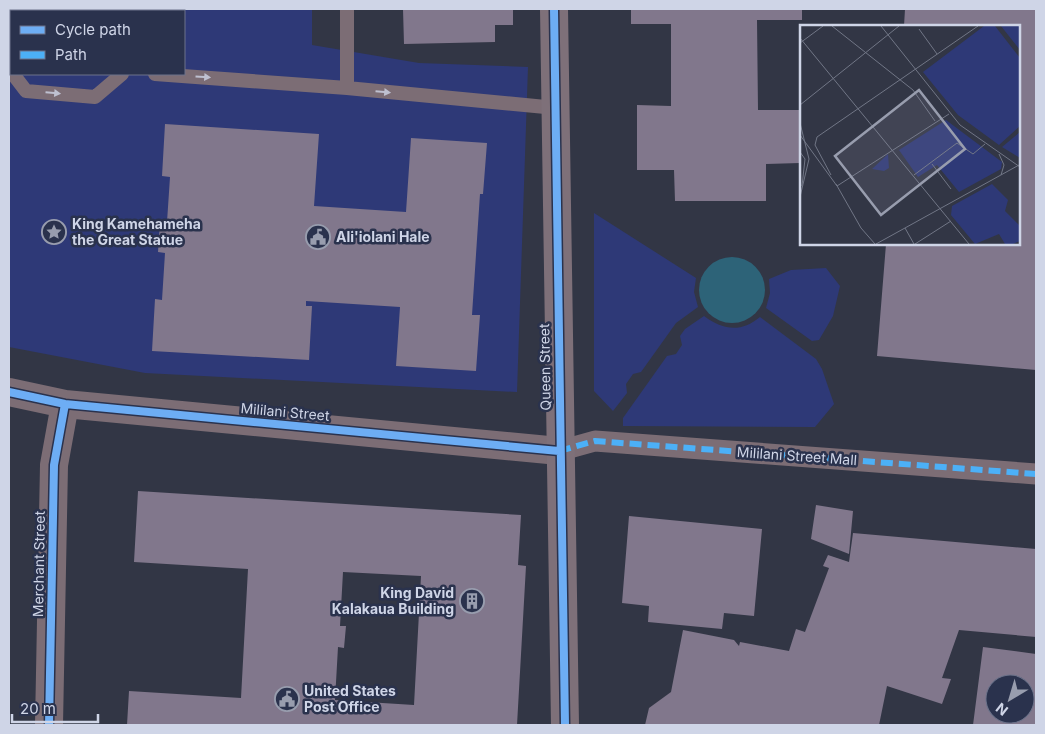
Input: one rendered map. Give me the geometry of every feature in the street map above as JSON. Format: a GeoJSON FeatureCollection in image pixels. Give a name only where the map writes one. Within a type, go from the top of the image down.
{"type":"FeatureCollection","features":[{"type":"Feature","properties":{"kind":"main road","name":"Queen Street"},"geometry":{"type":"LineString","coordinates":[[554,9],[559,451],[565,725]]}},
{"type":"Feature","properties":{"kind":"street","name":"Mililani Street"},"geometry":{"type":"LineString","coordinates":[[9,392],[65,404],[559,451]]}},
{"type":"Feature","properties":{"kind":"street","name":"Merchant Street"},"geometry":{"type":"LineString","coordinates":[[49,725],[54,465],[65,404]]}},
{"type":"Feature","properties":{"kind":"street","name":"Mililani Street Mall"},"geometry":{"type":"LineString","coordinates":[[559,451],[595,440],[1036,474]]}},
{"type":"Feature","properties":{"kind":"lane"},"geometry":{"type":"LineString","coordinates":[[347,9],[348,88]]}},
{"type":"Feature","properties":{"kind":"lane"},"geometry":{"type":"LineString","coordinates":[[14,75],[26,91],[95,97],[121,75]]}},
{"type":"Feature","properties":{"kind":"lane"},"geometry":{"type":"LineString","coordinates":[[169,75],[348,88],[556,108]]}},
{"type":"Feature","properties":{"kind":"shaded area"},"geometry":{"type":"Polygon","coordinates":[[[9,9],[312,9],[312,45],[419,63],[528,67],[517,392],[145,373],[9,347],[9,9]]]}},
{"type":"Feature","properties":{"kind":"shaded area"},"geometry":{"type":"Polygon","coordinates":[[[594,213],[696,278],[694,292],[698,307],[676,323],[641,372],[633,374],[626,384],[627,393],[613,411],[594,391],[594,213]]]}},
{"type":"Feature","properties":{"kind":"shaded area"},"geometry":{"type":"Polygon","coordinates":[[[732,257],[745,260],[755,267],[762,277],[765,290],[762,303],[755,313],[745,320],[732,323],[719,320],[709,313],[702,303],[699,290],[702,277],[709,267],[719,260],[732,257]]]}},
{"type":"Feature","properties":{"kind":"shaded area"},"geometry":{"type":"Polygon","coordinates":[[[826,268],[840,286],[833,316],[819,340],[812,341],[766,308],[770,293],[769,279],[791,270],[826,268]]]}},
{"type":"Feature","properties":{"kind":"shaded area"},"geometry":{"type":"Polygon","coordinates":[[[704,316],[725,327],[732,328],[746,326],[760,317],[816,359],[822,369],[834,404],[815,427],[623,426],[623,418],[667,356],[676,354],[682,345],[680,336],[685,329],[704,316]]]}},
{"type":"Feature","properties":{"kind":"building"},"geometry":{"type":"Polygon","coordinates":[[[403,9],[513,9],[513,25],[495,25],[495,42],[404,44],[403,9]]]}},
{"type":"Feature","properties":{"kind":"building"},"geometry":{"type":"Polygon","coordinates":[[[631,9],[802,9],[802,20],[757,20],[758,110],[799,110],[800,163],[766,164],[766,201],[675,201],[674,170],[637,170],[637,105],[671,106],[671,24],[631,24],[631,9]]]}},
{"type":"Feature","properties":{"kind":"building"},"geometry":{"type":"Polygon","coordinates":[[[905,9],[1036,9],[1036,370],[877,356],[886,245],[1020,245],[1020,25],[904,25],[905,9]]]}},
{"type":"Feature","properties":{"kind":"building","name":"Ali'iolani Hale"},"geometry":{"type":"Polygon","coordinates":[[[165,124],[319,134],[314,206],[406,212],[411,138],[487,143],[483,194],[480,194],[472,315],[480,315],[476,371],[396,366],[400,307],[306,301],[306,306],[312,306],[309,360],[152,351],[155,299],[162,300],[165,253],[158,252],[160,222],[167,222],[170,177],[162,176],[165,124]]]}},
{"type":"Feature","properties":{"kind":"building","name":"King David Kalakaua Building"},"geometry":{"type":"Polygon","coordinates":[[[138,491],[521,515],[518,565],[526,566],[517,725],[127,725],[129,691],[241,698],[248,569],[134,562],[138,491]],[[343,572],[340,626],[346,626],[344,648],[338,647],[335,700],[414,705],[421,576],[343,572]]]}},
{"type":"Feature","properties":{"kind":"building"},"geometry":{"type":"Polygon","coordinates":[[[816,505],[853,511],[849,554],[811,539],[816,505]]]}},
{"type":"Feature","properties":{"kind":"building"},"geometry":{"type":"Polygon","coordinates":[[[629,516],[762,529],[754,616],[724,613],[722,629],[648,622],[649,606],[622,603],[629,516]]]}},
{"type":"Feature","properties":{"kind":"building"},"geometry":{"type":"Polygon","coordinates":[[[853,533],[1036,549],[1036,637],[959,630],[942,678],[951,679],[942,704],[887,686],[879,725],[645,725],[649,708],[671,692],[683,630],[734,640],[739,646],[740,642],[789,651],[796,629],[805,632],[829,568],[823,566],[828,555],[849,562],[853,533]]]}},
{"type":"Feature","properties":{"kind":"building"},"geometry":{"type":"Polygon","coordinates":[[[983,647],[1036,654],[1036,725],[973,725],[983,647]]]}},
{"type":"Feature","properties":{"kind":"marked path"},"geometry":{"type":"LineString","coordinates":[[559,451],[595,441],[1036,474]]}},
{"type":"Feature","properties":{"kind":"cycle path"},"geometry":{"type":"LineString","coordinates":[[554,9],[565,725]]}},
{"type":"Feature","properties":{"kind":"cycle path"},"geometry":{"type":"LineString","coordinates":[[9,392],[65,404],[559,451]]}},
{"type":"Feature","properties":{"kind":"cycle path"},"geometry":{"type":"LineString","coordinates":[[49,725],[54,465],[65,404]]}},
{"type":"Feature","properties":{"kind":"place","name":"King Kamehameha the Great Statue"},"geometry":{"type":"Point","coordinates":[54,232]}},
{"type":"Feature","properties":{"kind":"place","name":"Ali'iolani Hale"},"geometry":{"type":"Point","coordinates":[318,237]}},
{"type":"Feature","properties":{"kind":"place","name":"King David Kalakaua Building"},"geometry":{"type":"Point","coordinates":[472,601]}},
{"type":"Feature","properties":{"kind":"place","name":"United States Post Office"},"geometry":{"type":"Point","coordinates":[287,699]}}]}
